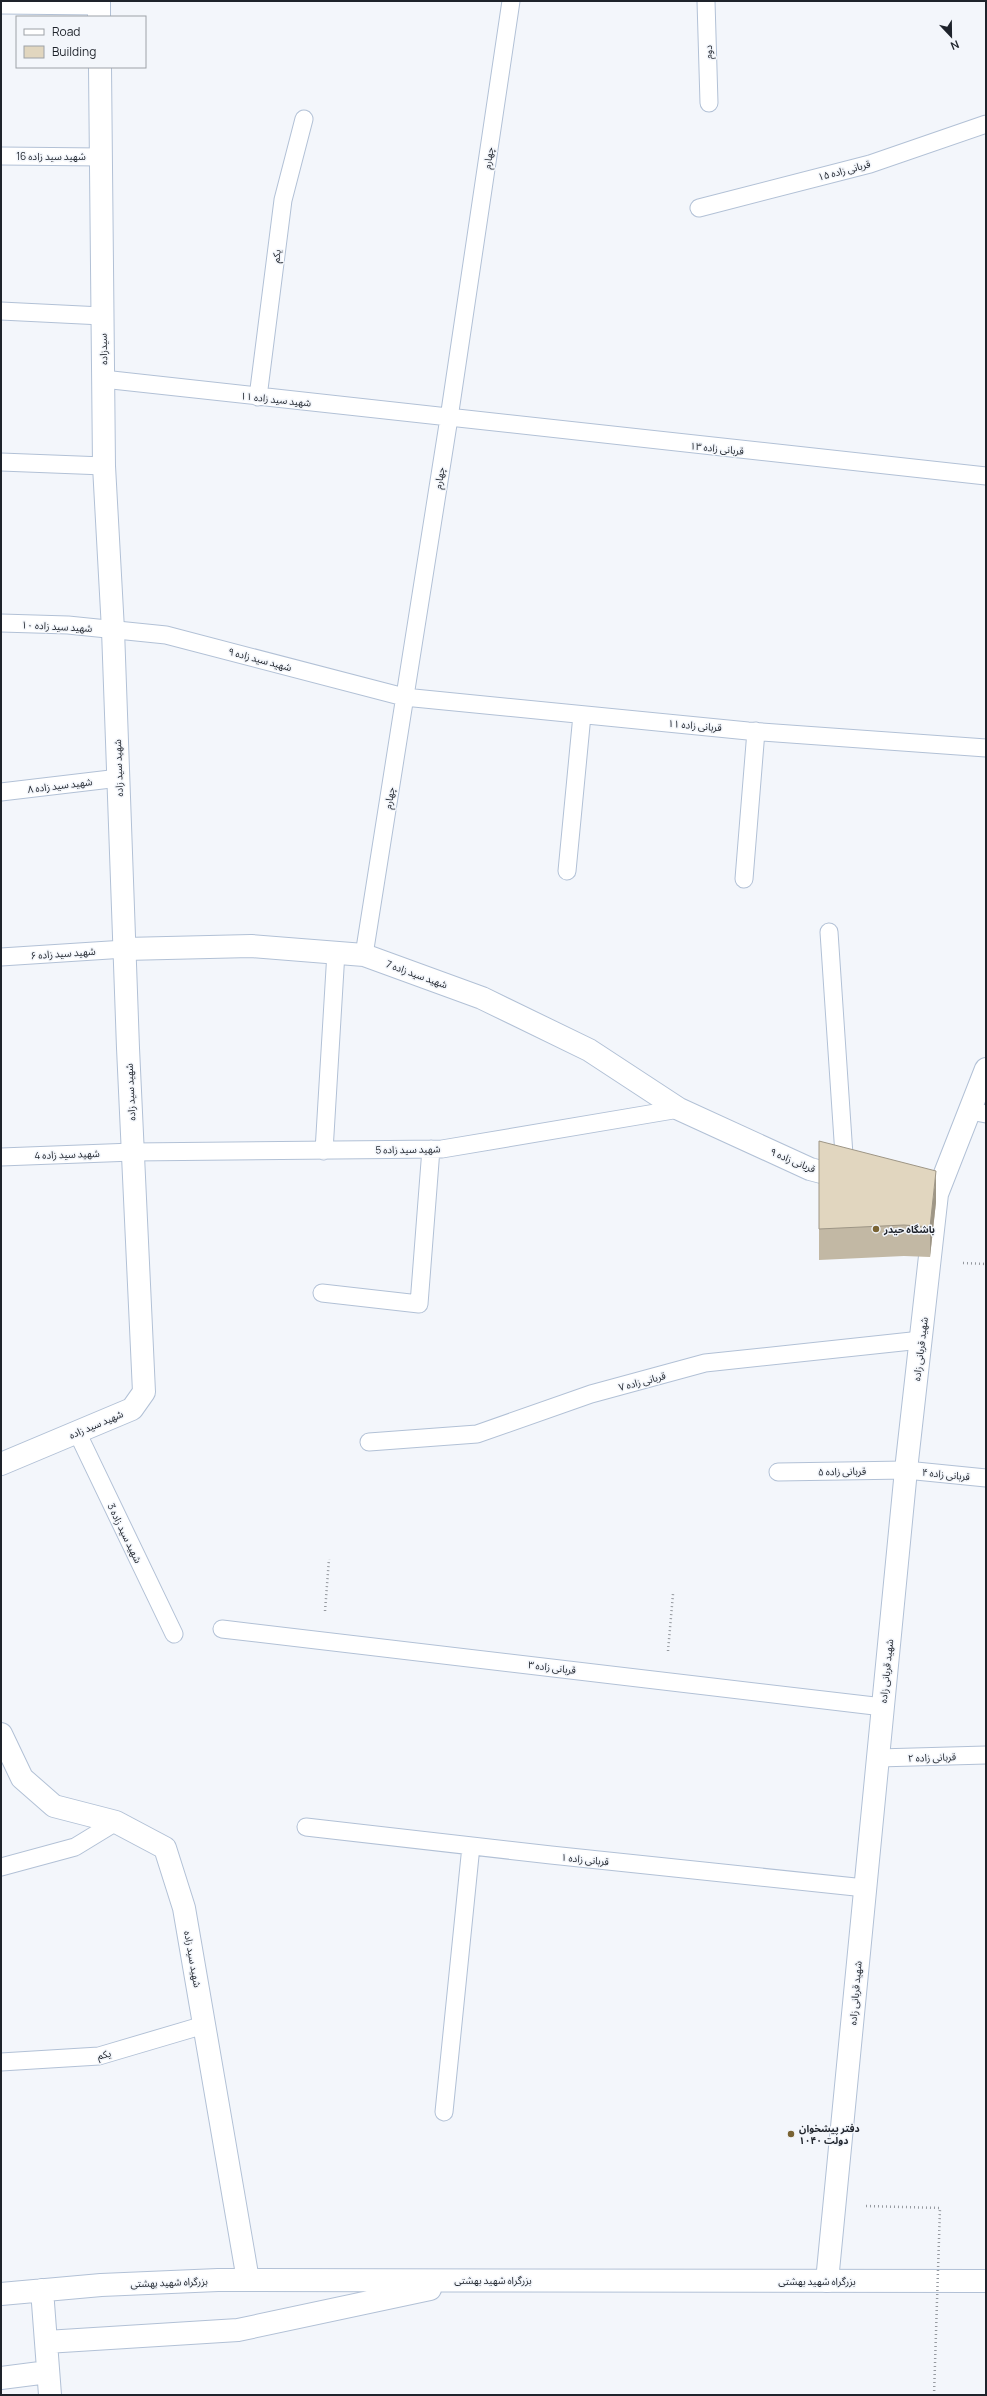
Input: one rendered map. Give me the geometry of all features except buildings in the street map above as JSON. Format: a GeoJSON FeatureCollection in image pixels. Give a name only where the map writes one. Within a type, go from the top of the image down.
{"type":"FeatureCollection","features":[{"type":"Feature","properties":{"kind":"main road","name":"سیدزاده"},"geometry":{"type":"LineString","coordinates":[[100,68],[104,466],[113,630]]}},
{"type":"Feature","properties":{"kind":"main road","name":"شهید سید زاده"},"geometry":{"type":"LineString","coordinates":[[1,1464],[132,1409],[144,1392],[133,1152],[113,630]]}},
{"type":"Feature","properties":{"kind":"main road","name":"شهید سید زاده 7"},"geometry":{"type":"LineString","coordinates":[[125,949],[251,946],[364,955],[482,998],[589,1050],[679,1109]]}},
{"type":"Feature","properties":{"kind":"main road","name":"شهید قربانی زاده"},"geometry":{"type":"LineString","coordinates":[[827,2281],[906,1470],[937,1194],[978,1112],[986,1070]]}},
{"type":"Feature","properties":{"kind":"main road","name":"قربانی زاده ۹"},"geometry":{"type":"LineString","coordinates":[[679,1109],[810,1169],[869,1184]]}},
{"type":"Feature","properties":{"kind":"main road"},"geometry":{"type":"LineString","coordinates":[[914,1196],[936,1202]]}},
{"type":"Feature","properties":{"kind":"main road","name":"شهید سید زاده"},"geometry":{"type":"LineString","coordinates":[[1,1734],[22,1778],[54,1806],[116,1822],[165,1848],[184,1908],[248,2280]]}},
{"type":"Feature","properties":{"kind":"main road","name":"بزرگراه شهید بهشتی"},"geometry":{"type":"LineString","coordinates":[[1,2294],[140,2283],[248,2280],[986,2282]]}},
{"type":"Feature","properties":{"kind":"main road"},"geometry":{"type":"LineString","coordinates":[[46,2342],[245,2329],[472,2280]]}},
{"type":"Feature","properties":{"kind":"main road"},"geometry":{"type":"LineString","coordinates":[[42,2290],[50,2395]]}},
{"type":"Feature","properties":{"kind":"main road"},"geometry":{"type":"LineString","coordinates":[[1,2378],[48,2372]]}},
{"type":"Feature","properties":{"kind":"lane","name":"چهارم"},"geometry":{"type":"LineString","coordinates":[[364,955],[449,418],[511,1]]}},
{"type":"Feature","properties":{"kind":"lane","name":"دوم"},"geometry":{"type":"LineString","coordinates":[[706,1],[709,103]]}},
{"type":"Feature","properties":{"kind":"lane"},"geometry":{"type":"LineString","coordinates":[[1,5],[99,8]]}},
{"type":"Feature","properties":{"kind":"lane","name":"یکم"},"geometry":{"type":"LineString","coordinates":[[258,396],[283,200],[304,118]]}},
{"type":"Feature","properties":{"kind":"lane","name":"قربانی زاده ۱۵"},"geometry":{"type":"LineString","coordinates":[[700,208],[870,164],[986,124]]}},
{"type":"Feature","properties":{"kind":"lane","name":"شهید سید زاده 16"},"geometry":{"type":"LineString","coordinates":[[1,156],[100,157]]}},
{"type":"Feature","properties":{"kind":"lane"},"geometry":{"type":"LineString","coordinates":[[1,312],[102,316]]}},
{"type":"Feature","properties":{"kind":"lane","name":"شهید سید زاده ۱۱"},"geometry":{"type":"LineString","coordinates":[[103,379],[449,418]]}},
{"type":"Feature","properties":{"kind":"lane","name":"قربانی زاده ۱۳"},"geometry":{"type":"LineString","coordinates":[[449,418],[986,476]]}},
{"type":"Feature","properties":{"kind":"lane"},"geometry":{"type":"LineString","coordinates":[[1,462],[104,466]]}},
{"type":"Feature","properties":{"kind":"lane","name":"شهید سید زاده ۱۰"},"geometry":{"type":"LineString","coordinates":[[1,623],[68,625],[113,630]]}},
{"type":"Feature","properties":{"kind":"lane","name":"شهید سید زاده ۹"},"geometry":{"type":"LineString","coordinates":[[113,630],[166,635],[404,697]]}},
{"type":"Feature","properties":{"kind":"lane","name":"قربانی زاده ۱۱"},"geometry":{"type":"LineString","coordinates":[[404,697],[756,731],[986,748]]}},
{"type":"Feature","properties":{"kind":"lane"},"geometry":{"type":"LineString","coordinates":[[567,871],[582,714]]}},
{"type":"Feature","properties":{"kind":"lane"},"geometry":{"type":"LineString","coordinates":[[744,879],[756,731]]}},
{"type":"Feature","properties":{"kind":"lane","name":"شهید سید زاده ۸"},"geometry":{"type":"LineString","coordinates":[[1,792],[119,778]]}},
{"type":"Feature","properties":{"kind":"lane"},"geometry":{"type":"LineString","coordinates":[[829,932],[846,1179]]}},
{"type":"Feature","properties":{"kind":"lane","name":"شهید سید زاده ۶"},"geometry":{"type":"LineString","coordinates":[[1,957],[125,949]]}},
{"type":"Feature","properties":{"kind":"lane"},"geometry":{"type":"LineString","coordinates":[[324,1151],[336,952]]}},
{"type":"Feature","properties":{"kind":"lane","name":"شهید سید زاده 5"},"geometry":{"type":"LineString","coordinates":[[133,1152],[442,1149],[679,1109]]}},
{"type":"Feature","properties":{"kind":"lane"},"geometry":{"type":"LineString","coordinates":[[322,1293],[418,1304],[431,1149]]}},
{"type":"Feature","properties":{"kind":"lane","name":"شهید سید زاده 4"},"geometry":{"type":"LineString","coordinates":[[1,1157],[133,1152]]}},
{"type":"Feature","properties":{"kind":"lane","name":"قربانی زاده ۷"},"geometry":{"type":"LineString","coordinates":[[369,1442],[477,1434],[591,1394],[705,1363],[921,1340]]}},
{"type":"Feature","properties":{"kind":"lane","name":"شهید سید زاده 3"},"geometry":{"type":"LineString","coordinates":[[77,1432],[174,1634]]}},
{"type":"Feature","properties":{"kind":"lane","name":"قربانی زاده ۵"},"geometry":{"type":"LineString","coordinates":[[778,1472],[906,1470]]}},
{"type":"Feature","properties":{"kind":"lane","name":"قربانی زاده ۴"},"geometry":{"type":"LineString","coordinates":[[906,1470],[986,1478]]}},
{"type":"Feature","properties":{"kind":"lane","name":"قربانی زاده ۳"},"geometry":{"type":"LineString","coordinates":[[222,1629],[666,1680],[883,1707]]}},
{"type":"Feature","properties":{"kind":"lane","name":"قربانی زاده ۲"},"geometry":{"type":"LineString","coordinates":[[878,1758],[986,1755]]}},
{"type":"Feature","properties":{"kind":"lane"},"geometry":{"type":"LineString","coordinates":[[1,1868],[75,1848],[116,1822]]}},
{"type":"Feature","properties":{"kind":"lane","name":"قربانی زاده ۱"},"geometry":{"type":"LineString","coordinates":[[306,1827],[865,1888]]}},
{"type":"Feature","properties":{"kind":"lane"},"geometry":{"type":"LineString","coordinates":[[444,2112],[471,1846]]}},
{"type":"Feature","properties":{"kind":"lane","name":"یکم"},"geometry":{"type":"LineString","coordinates":[[1,2062],[99,2056],[204,2025]]}},
{"type":"Feature","properties":{"kind":"path"},"geometry":{"type":"LineString","coordinates":[[322,1641],[329,1559]]}},
{"type":"Feature","properties":{"kind":"path"},"geometry":{"type":"LineString","coordinates":[[666,1680],[673,1594]]}},
{"type":"Feature","properties":{"kind":"path"},"geometry":{"type":"LineString","coordinates":[[892,2206],[940,2208],[934,2395]]}},
{"type":"Feature","properties":{"kind":"place","name":"باشگاه حیدر"},"geometry":{"type":"Point","coordinates":[876,1229]}},
{"type":"Feature","properties":{"kind":"place","name":"دفتر پیشخوان دولت ۱۰۴۰"},"geometry":{"type":"Point","coordinates":[791,2134]}}]}
